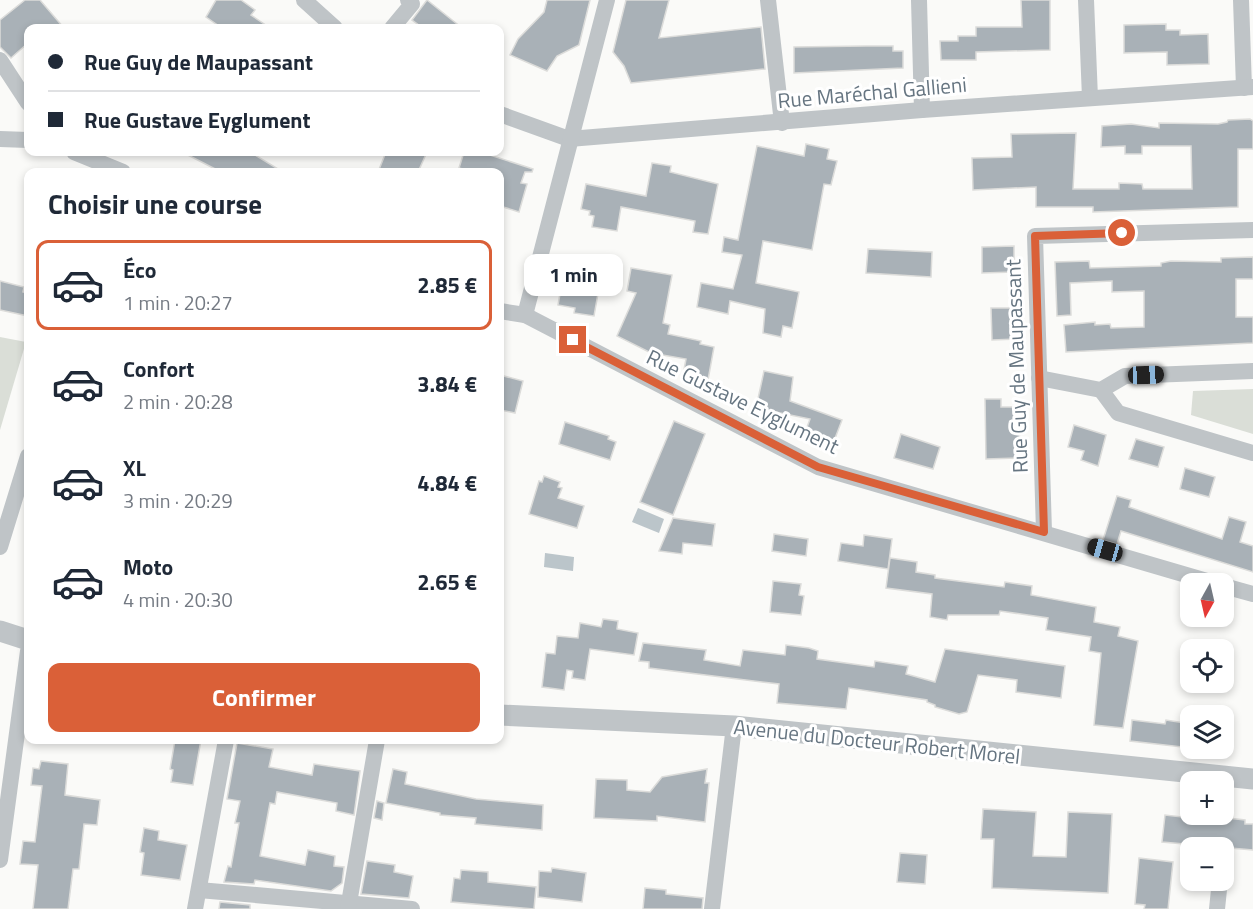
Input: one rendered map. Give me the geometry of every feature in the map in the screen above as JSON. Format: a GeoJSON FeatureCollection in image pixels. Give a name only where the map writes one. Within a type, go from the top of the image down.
{"type":"FeatureCollection","features":[{"type":"Feature","properties":{"kind":"street"},"geometry":{"type":"LineString","coordinates":[[304,0],[331,24]]}},
{"type":"Feature","properties":{"kind":"street"},"geometry":{"type":"LineString","coordinates":[[395,24],[412,4],[408,0]]}},
{"type":"Feature","properties":{"kind":"street"},"geometry":{"type":"LineString","coordinates":[[525,315],[607,0]]}},
{"type":"Feature","properties":{"kind":"street"},"geometry":{"type":"LineString","coordinates":[[768,0],[782,123]]}},
{"type":"Feature","properties":{"kind":"street"},"geometry":{"type":"LineString","coordinates":[[919,0],[922,110]]}},
{"type":"Feature","properties":{"kind":"street"},"geometry":{"type":"LineString","coordinates":[[1086,0],[1090,98]]}},
{"type":"Feature","properties":{"kind":"street"},"geometry":{"type":"LineString","coordinates":[[1241,0],[1249,87]]}},
{"type":"Feature","properties":{"kind":"street"},"geometry":{"type":"LineString","coordinates":[[0,60],[24,97]]}},
{"type":"Feature","properties":{"kind":"street","name":"Rue Maréchal Gallieni"},"geometry":{"type":"LineString","coordinates":[[504,115],[569,139],[922,110],[1249,87]]}},
{"type":"Feature","properties":{"kind":"street"},"geometry":{"type":"LineString","coordinates":[[0,139],[24,140]]}},
{"type":"Feature","properties":{"kind":"street"},"geometry":{"type":"LineString","coordinates":[[84,156],[113,168]]}},
{"type":"Feature","properties":{"kind":"street","name":"Rue Guy de Maupassant"},"geometry":{"type":"LineString","coordinates":[[1044,532],[1035,236],[1253,230]]}},
{"type":"Feature","properties":{"kind":"street","name":"Rue Gustave Eyglument"},"geometry":{"type":"LineString","coordinates":[[504,311],[525,315],[818,467],[1180,573]]}},
{"type":"Feature","properties":{"kind":"street"},"geometry":{"type":"LineString","coordinates":[[1039,378],[1101,390],[1125,376],[1253,370]]}},
{"type":"Feature","properties":{"kind":"street"},"geometry":{"type":"LineString","coordinates":[[1101,390],[1118,413],[1253,453]]}},
{"type":"Feature","properties":{"kind":"street"},"geometry":{"type":"LineString","coordinates":[[0,547],[24,469]]}},
{"type":"Feature","properties":{"kind":"street"},"geometry":{"type":"LineString","coordinates":[[1234,589],[1253,594]]}},
{"type":"Feature","properties":{"kind":"street"},"geometry":{"type":"LineString","coordinates":[[0,631],[24,639]]}},
{"type":"Feature","properties":{"kind":"street"},"geometry":{"type":"LineString","coordinates":[[0,860],[24,681]]}},
{"type":"Feature","properties":{"kind":"street","name":"Avenue du Docteur Robert Morel"},"geometry":{"type":"LineString","coordinates":[[504,715],[734,726],[1253,779]]}},
{"type":"Feature","properties":{"kind":"street"},"geometry":{"type":"LineString","coordinates":[[712,909],[734,726]]}},
{"type":"Feature","properties":{"kind":"street"},"geometry":{"type":"LineString","coordinates":[[195,909],[225,744]]}},
{"type":"Feature","properties":{"kind":"street"},"geometry":{"type":"LineString","coordinates":[[349,906],[376,744]]}},
{"type":"Feature","properties":{"kind":"street"},"geometry":{"type":"LineString","coordinates":[[199,890],[349,906],[412,909]]}},
{"type":"Feature","properties":{"kind":"street"},"geometry":{"type":"LineString","coordinates":[[1217,909],[1219,891]]}},
{"type":"Feature","properties":{"kind":"shaded area"},"geometry":{"type":"Polygon","coordinates":[[[0,337],[24,342],[24,349],[0,430],[0,337]]]}},
{"type":"Feature","properties":{"kind":"shaded area"},"geometry":{"type":"Polygon","coordinates":[[[1253,389],[1253,434],[1191,415],[1193,391],[1253,389]]]}},
{"type":"Feature","properties":{"kind":"shaded area"},"geometry":{"type":"Polygon","coordinates":[[[638,508],[664,519],[659,533],[632,522],[638,508]]]}},
{"type":"Feature","properties":{"kind":"shaded area"},"geometry":{"type":"Polygon","coordinates":[[[545,553],[574,557],[573,571],[544,567],[545,553]]]}},
{"type":"Feature","properties":{"kind":"building"},"geometry":{"type":"Polygon","coordinates":[[[25,0],[40,0],[61,24],[24,24],[24,47],[11,58],[0,47],[0,20],[25,0]]]}},
{"type":"Feature","properties":{"kind":"building"},"geometry":{"type":"Polygon","coordinates":[[[216,0],[241,0],[255,10],[251,15],[264,24],[216,24],[206,17],[216,0]]]}},
{"type":"Feature","properties":{"kind":"building"},"geometry":{"type":"Polygon","coordinates":[[[427,0],[457,24],[418,24],[412,20],[427,0]]]}},
{"type":"Feature","properties":{"kind":"building"},"geometry":{"type":"Polygon","coordinates":[[[547,0],[590,0],[579,45],[557,56],[547,71],[510,55],[518,39],[544,12],[547,0]]]}},
{"type":"Feature","properties":{"kind":"building"},"geometry":{"type":"Polygon","coordinates":[[[626,0],[669,0],[659,38],[761,27],[765,69],[631,83],[624,66],[613,52],[626,0]]]}},
{"type":"Feature","properties":{"kind":"building"},"geometry":{"type":"Polygon","coordinates":[[[1021,0],[1050,0],[1050,50],[976,52],[976,60],[941,60],[940,41],[958,41],[958,36],[976,36],[976,27],[1022,27],[1021,0]]]}},
{"type":"Feature","properties":{"kind":"building"},"geometry":{"type":"Polygon","coordinates":[[[1166,24],[1166,30],[1180,30],[1180,35],[1208,34],[1209,64],[1167,65],[1167,52],[1124,53],[1124,25],[1166,24]]]}},
{"type":"Feature","properties":{"kind":"building"},"geometry":{"type":"Polygon","coordinates":[[[893,46],[893,51],[903,51],[903,68],[794,73],[794,47],[893,46]]]}},
{"type":"Feature","properties":{"kind":"building"},"geometry":{"type":"Polygon","coordinates":[[[1250,119],[1253,121],[1253,149],[1238,149],[1238,207],[1093,212],[1093,207],[1036,207],[1036,187],[973,190],[972,158],[1012,157],[1011,134],[1076,133],[1073,189],[1119,189],[1119,183],[1142,184],[1143,189],[1192,189],[1191,146],[1142,146],[1142,154],[1125,154],[1125,146],[1101,147],[1102,126],[1131,124],[1159,128],[1159,123],[1218,124],[1228,120],[1250,119]]]}},
{"type":"Feature","properties":{"kind":"building"},"geometry":{"type":"Polygon","coordinates":[[[806,144],[829,149],[827,159],[837,161],[831,185],[824,184],[812,250],[763,241],[756,283],[799,292],[792,328],[783,326],[781,337],[763,333],[765,309],[730,301],[728,314],[697,307],[701,283],[733,289],[742,255],[722,252],[724,237],[738,240],[757,146],[804,156],[806,144]]]}},
{"type":"Feature","properties":{"kind":"building"},"geometry":{"type":"Polygon","coordinates":[[[190,156],[257,156],[276,168],[213,168],[190,156]]]}},
{"type":"Feature","properties":{"kind":"building"},"geometry":{"type":"Polygon","coordinates":[[[384,156],[425,156],[420,168],[380,168],[384,156]]]}},
{"type":"Feature","properties":{"kind":"building"},"geometry":{"type":"Polygon","coordinates":[[[463,156],[493,156],[533,169],[532,172],[525,172],[521,183],[527,184],[519,212],[504,207],[504,168],[459,168],[463,156]]]}},
{"type":"Feature","properties":{"kind":"building"},"geometry":{"type":"Polygon","coordinates":[[[652,163],[671,166],[670,172],[718,184],[708,234],[693,232],[695,221],[621,207],[617,231],[592,227],[594,216],[589,215],[590,211],[581,209],[586,184],[646,196],[652,163]]]}},
{"type":"Feature","properties":{"kind":"building"},"geometry":{"type":"Polygon","coordinates":[[[1014,246],[1014,272],[982,273],[982,247],[1014,246]]]}},
{"type":"Feature","properties":{"kind":"building"},"geometry":{"type":"Polygon","coordinates":[[[868,249],[932,252],[931,277],[866,273],[868,249]]]}},
{"type":"Feature","properties":{"kind":"building"},"geometry":{"type":"Polygon","coordinates":[[[1253,257],[1253,279],[1236,279],[1236,317],[1253,317],[1253,343],[1066,352],[1064,325],[1095,322],[1095,325],[1110,324],[1111,328],[1144,327],[1144,291],[1112,292],[1112,281],[1070,283],[1071,315],[1057,316],[1055,262],[1089,261],[1090,268],[1161,266],[1161,263],[1171,261],[1221,262],[1221,258],[1253,257]]]}},
{"type":"Feature","properties":{"kind":"building"},"geometry":{"type":"Polygon","coordinates":[[[565,265],[584,269],[583,275],[601,277],[594,316],[574,313],[575,308],[558,305],[565,265]]]}},
{"type":"Feature","properties":{"kind":"building"},"geometry":{"type":"Polygon","coordinates":[[[631,268],[672,275],[663,323],[670,325],[668,334],[701,341],[700,344],[714,347],[708,380],[683,375],[686,359],[651,353],[617,336],[636,293],[627,291],[631,268]]]}},
{"type":"Feature","properties":{"kind":"building"},"geometry":{"type":"Polygon","coordinates":[[[0,281],[24,287],[24,315],[0,310],[0,281]]]}},
{"type":"Feature","properties":{"kind":"building"},"geometry":{"type":"Polygon","coordinates":[[[991,308],[1016,308],[1017,339],[992,340],[991,308]]]}},
{"type":"Feature","properties":{"kind":"building"},"geometry":{"type":"Polygon","coordinates":[[[764,371],[793,377],[790,401],[842,420],[834,441],[806,430],[810,419],[756,408],[764,371]]]}},
{"type":"Feature","properties":{"kind":"building"},"geometry":{"type":"Polygon","coordinates":[[[504,376],[523,381],[515,413],[504,411],[504,376]]]}},
{"type":"Feature","properties":{"kind":"building"},"geometry":{"type":"Polygon","coordinates":[[[985,399],[1001,399],[1001,407],[1019,407],[1020,458],[986,459],[985,399]]]}},
{"type":"Feature","properties":{"kind":"building"},"geometry":{"type":"Polygon","coordinates":[[[674,421],[705,434],[673,515],[640,502],[674,421]]]}},
{"type":"Feature","properties":{"kind":"building"},"geometry":{"type":"Polygon","coordinates":[[[565,422],[609,436],[608,439],[616,442],[610,460],[559,444],[565,422]]]}},
{"type":"Feature","properties":{"kind":"building"},"geometry":{"type":"Polygon","coordinates":[[[1074,425],[1106,435],[1098,466],[1081,460],[1084,451],[1068,447],[1074,425]]]}},
{"type":"Feature","properties":{"kind":"building"},"geometry":{"type":"Polygon","coordinates":[[[901,434],[940,447],[933,469],[894,458],[901,434]]]}},
{"type":"Feature","properties":{"kind":"building"},"geometry":{"type":"Polygon","coordinates":[[[1136,439],[1164,447],[1158,467],[1129,459],[1136,439]]]}},
{"type":"Feature","properties":{"kind":"building"},"geometry":{"type":"Polygon","coordinates":[[[1185,468],[1215,477],[1209,497],[1180,489],[1185,468]]]}},
{"type":"Feature","properties":{"kind":"building"},"geometry":{"type":"Polygon","coordinates":[[[544,476],[560,482],[558,487],[562,488],[558,498],[584,506],[577,528],[529,514],[539,481],[542,482],[544,476]]]}},
{"type":"Feature","properties":{"kind":"building"},"geometry":{"type":"Polygon","coordinates":[[[1117,496],[1131,500],[1129,507],[1222,539],[1229,517],[1246,522],[1240,542],[1253,546],[1253,572],[1121,531],[1117,544],[1103,540],[1117,496]]]}},
{"type":"Feature","properties":{"kind":"building"},"geometry":{"type":"Polygon","coordinates":[[[673,518],[715,524],[712,546],[683,543],[682,554],[659,551],[673,518]]]}},
{"type":"Feature","properties":{"kind":"building"},"geometry":{"type":"Polygon","coordinates":[[[774,534],[808,539],[806,556],[772,551],[774,534]]]}},
{"type":"Feature","properties":{"kind":"building"},"geometry":{"type":"Polygon","coordinates":[[[864,535],[892,539],[888,569],[838,561],[841,543],[863,546],[864,535]]]}},
{"type":"Feature","properties":{"kind":"building"},"geometry":{"type":"Polygon","coordinates":[[[890,558],[917,562],[916,572],[935,575],[935,578],[1004,587],[1005,582],[1032,586],[1031,595],[1096,607],[1094,622],[1120,627],[1118,636],[1138,641],[1123,728],[1094,725],[1101,653],[1089,651],[1091,637],[1046,630],[1048,618],[1000,611],[999,615],[948,615],[947,620],[930,617],[932,594],[886,588],[890,558]]]}},
{"type":"Feature","properties":{"kind":"building"},"geometry":{"type":"Polygon","coordinates":[[[773,581],[801,584],[799,595],[804,596],[801,615],[770,612],[773,581]]]}},
{"type":"Feature","properties":{"kind":"building"},"geometry":{"type":"Polygon","coordinates":[[[603,619],[618,621],[617,629],[638,633],[634,655],[590,649],[585,680],[572,678],[573,671],[567,670],[564,690],[542,687],[546,653],[555,654],[557,636],[578,638],[580,623],[601,627],[603,619]]]}},
{"type":"Feature","properties":{"kind":"building"},"geometry":{"type":"Polygon","coordinates":[[[643,643],[706,650],[704,660],[740,666],[743,650],[785,655],[786,645],[809,648],[818,651],[817,659],[874,667],[875,661],[908,666],[906,674],[935,682],[945,649],[1065,666],[1061,698],[1016,692],[1017,680],[978,675],[967,712],[959,714],[935,707],[927,700],[849,688],[846,709],[777,703],[779,684],[649,668],[649,662],[639,661],[643,643]]]}},
{"type":"Feature","properties":{"kind":"building"},"geometry":{"type":"Polygon","coordinates":[[[1132,720],[1165,724],[1166,720],[1180,722],[1180,747],[1130,741],[1132,720]]]}},
{"type":"Feature","properties":{"kind":"building"},"geometry":{"type":"Polygon","coordinates":[[[174,744],[200,744],[193,785],[171,782],[173,770],[170,769],[174,744]]]}},
{"type":"Feature","properties":{"kind":"building"},"geometry":{"type":"Polygon","coordinates":[[[237,744],[273,749],[269,767],[312,775],[314,764],[360,771],[354,815],[336,811],[337,803],[277,792],[275,804],[270,803],[260,856],[305,865],[308,850],[335,856],[334,866],[344,867],[342,883],[331,891],[255,880],[254,884],[224,882],[228,866],[231,867],[239,823],[235,823],[240,801],[227,799],[237,744]]]}},
{"type":"Feature","properties":{"kind":"building"},"geometry":{"type":"Polygon","coordinates":[[[41,761],[68,764],[65,795],[100,800],[97,825],[84,824],[79,869],[73,869],[68,909],[33,909],[38,865],[20,864],[23,841],[35,842],[42,786],[31,785],[33,768],[39,769],[41,761]]]}},
{"type":"Feature","properties":{"kind":"building"},"geometry":{"type":"Polygon","coordinates":[[[393,769],[407,772],[405,784],[476,799],[543,805],[542,830],[475,824],[476,818],[440,815],[440,813],[386,803],[393,769]]]}},
{"type":"Feature","properties":{"kind":"building"},"geometry":{"type":"Polygon","coordinates":[[[707,769],[705,783],[709,783],[705,822],[657,816],[657,821],[594,818],[596,779],[627,780],[627,790],[650,792],[662,777],[707,769]]]}},
{"type":"Feature","properties":{"kind":"building"},"geometry":{"type":"Polygon","coordinates":[[[377,801],[384,803],[382,820],[374,818],[377,801]]]}},
{"type":"Feature","properties":{"kind":"building"},"geometry":{"type":"Polygon","coordinates":[[[983,809],[1036,812],[1033,856],[1066,857],[1068,812],[1112,814],[1108,893],[992,888],[994,839],[981,839],[983,809]]]}},
{"type":"Feature","properties":{"kind":"building"},"geometry":{"type":"Polygon","coordinates":[[[1165,815],[1180,817],[1180,825],[1234,825],[1234,819],[1245,820],[1245,824],[1253,824],[1253,850],[1234,848],[1234,837],[1180,837],[1180,844],[1162,842],[1165,815]]]}},
{"type":"Feature","properties":{"kind":"building"},"geometry":{"type":"Polygon","coordinates":[[[144,828],[159,831],[158,840],[187,845],[180,880],[141,875],[144,853],[140,852],[144,828]]]}},
{"type":"Feature","properties":{"kind":"building"},"geometry":{"type":"Polygon","coordinates":[[[900,853],[927,855],[925,884],[897,882],[900,853]]]}},
{"type":"Feature","properties":{"kind":"building"},"geometry":{"type":"Polygon","coordinates":[[[1139,858],[1173,862],[1168,909],[1144,909],[1145,905],[1135,904],[1139,858]]]}},
{"type":"Feature","properties":{"kind":"building"},"geometry":{"type":"Polygon","coordinates":[[[367,861],[395,865],[394,872],[413,876],[409,898],[361,894],[367,861]]]}},
{"type":"Feature","properties":{"kind":"building"},"geometry":{"type":"Polygon","coordinates":[[[552,868],[586,873],[582,902],[538,897],[539,871],[551,872],[552,868]]]}},
{"type":"Feature","properties":{"kind":"building"},"geometry":{"type":"Polygon","coordinates":[[[461,870],[488,872],[488,882],[536,887],[534,909],[451,902],[454,878],[460,879],[461,870]]]}},
{"type":"Feature","properties":{"kind":"building"},"geometry":{"type":"Polygon","coordinates":[[[645,888],[666,890],[666,894],[703,898],[702,909],[643,909],[645,888]]]}},
{"type":"Feature","properties":{"kind":"building"},"geometry":{"type":"Polygon","coordinates":[[[220,902],[250,905],[250,909],[219,909],[220,902]]]}},
{"type":"Feature","properties":{"kind":"route"},"geometry":{"type":"LineString","coordinates":[[573,340],[818,467],[1044,532],[1035,236],[1122,233]]}}]}
